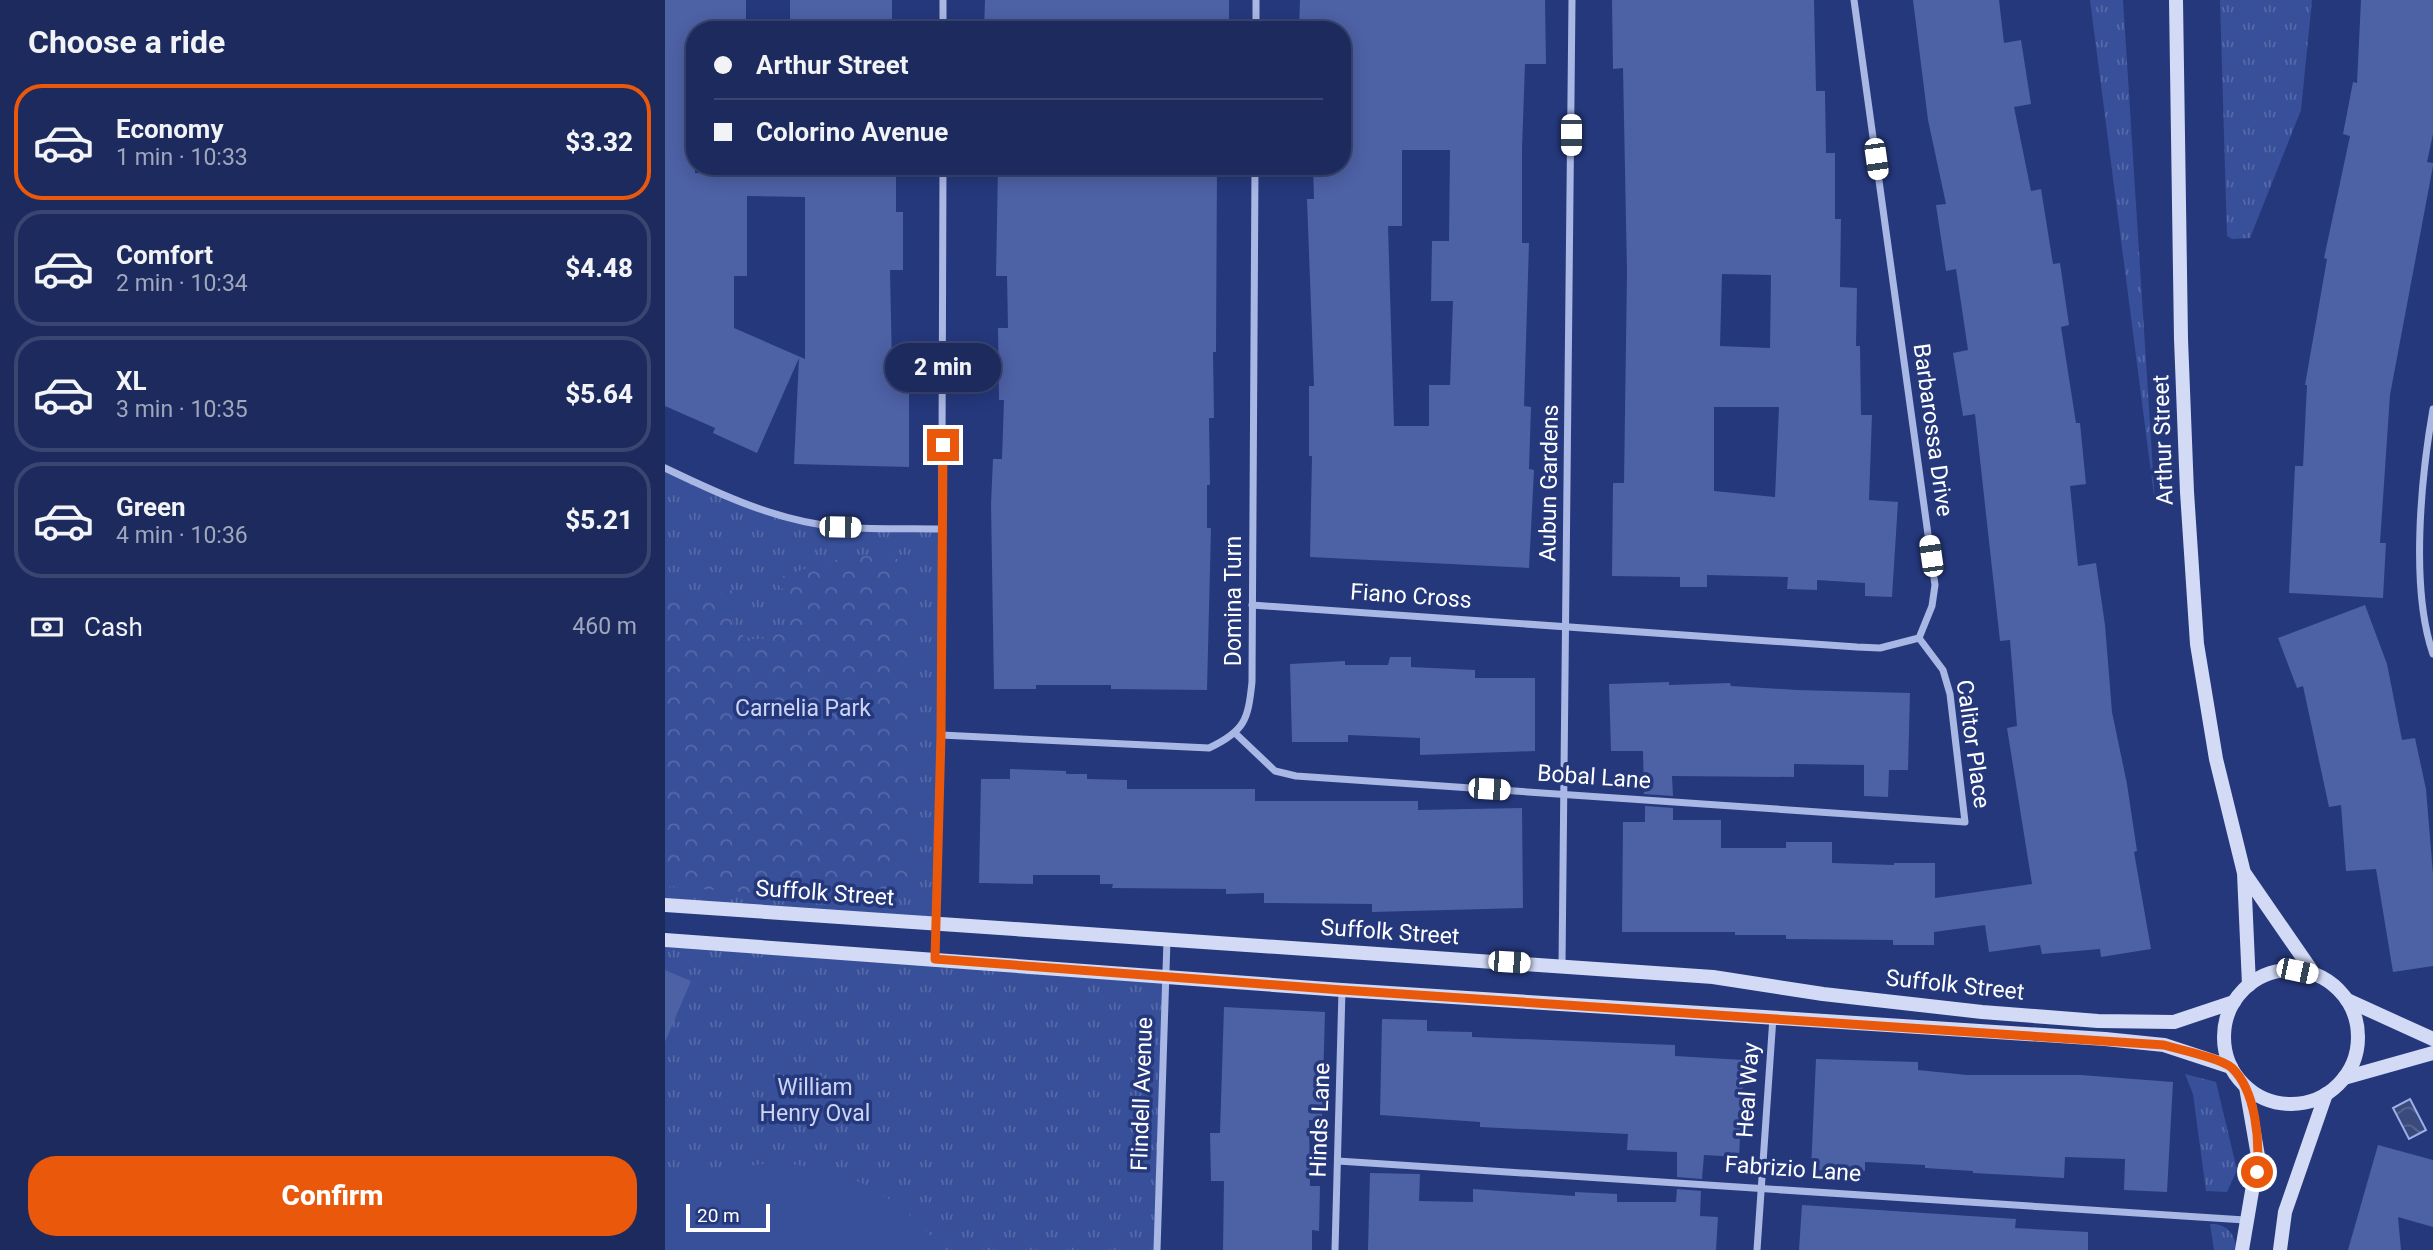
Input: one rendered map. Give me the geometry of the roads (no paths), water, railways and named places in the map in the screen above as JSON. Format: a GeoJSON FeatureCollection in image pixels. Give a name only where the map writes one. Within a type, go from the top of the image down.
{"type":"FeatureCollection","features":[{"type":"Feature","properties":{"kind":"street"},"geometry":{"type":"LineString","coordinates":[[943,0],[943,21]]}},
{"type":"Feature","properties":{"kind":"street"},"geometry":{"type":"LineString","coordinates":[[1256,0],[1256,21]]}},
{"type":"Feature","properties":{"kind":"street","name":"Aubun Gardens"},"geometry":{"type":"LineString","coordinates":[[1562,965],[1572,0]]}},
{"type":"Feature","properties":{"kind":"street","name":"Barbarossa Drive"},"geometry":{"type":"LineString","coordinates":[[1854,0],[1934,585],[1932,606],[1919,638]]}},
{"type":"Feature","properties":{"kind":"street","name":"Arthur Street"},"geometry":{"type":"LineString","coordinates":[[2176,0],[2182,353],[2187,492],[2197,645],[2216,759],[2244,873],[2249,985]]}},
{"type":"Feature","properties":{"kind":"street"},"geometry":{"type":"LineString","coordinates":[[935,959],[941,735],[943,175]]}},
{"type":"Feature","properties":{"kind":"street","name":"Domina Turn"},"geometry":{"type":"LineString","coordinates":[[1235,733],[1249,710],[1255,175]]}},
{"type":"Feature","properties":{"kind":"street"},"geometry":{"type":"LineString","coordinates":[[2433,409],[2421,516],[2423,606],[2433,654]]}},
{"type":"Feature","properties":{"kind":"street"},"geometry":{"type":"LineString","coordinates":[[665,468],[720,495],[800,520],[840,527],[942,529]]}},
{"type":"Feature","properties":{"kind":"street","name":"Fiano Cross"},"geometry":{"type":"LineString","coordinates":[[1252,605],[1567,626]]}},
{"type":"Feature","properties":{"kind":"street"},"geometry":{"type":"LineString","coordinates":[[1567,626],[1880,648],[1919,638]]}},
{"type":"Feature","properties":{"kind":"street","name":"Calitor Place"},"geometry":{"type":"LineString","coordinates":[[1919,638],[1943,670],[1950,694],[1965,822]]}},
{"type":"Feature","properties":{"kind":"street"},"geometry":{"type":"LineString","coordinates":[[941,735],[1172,749],[1209,748],[1235,733]]}},
{"type":"Feature","properties":{"kind":"street","name":"Bobal Lane"},"geometry":{"type":"LineString","coordinates":[[1235,733],[1276,771],[1296,776],[1965,822]]}},
{"type":"Feature","properties":{"kind":"street","name":"Arthur Street"},"geometry":{"type":"LineString","coordinates":[[2244,873],[2314,974]]}},
{"type":"Feature","properties":{"kind":"street","name":"Suffolk Street"},"geometry":{"type":"LineString","coordinates":[[665,905],[1713,977],[1823,994],[1982,1012],[2098,1021],[2173,1022],[2234,1002]]}},
{"type":"Feature","properties":{"kind":"street","name":"Suffolk Street"},"geometry":{"type":"LineString","coordinates":[[665,940],[1342,990],[2164,1045],[2231,1067]]}},
{"type":"Feature","properties":{"kind":"street","name":"Flindell Avenue"},"geometry":{"type":"LineString","coordinates":[[1157,1250],[1167,940]]}},
{"type":"Feature","properties":{"kind":"street"},"geometry":{"type":"LineString","coordinates":[[2433,1039],[2347,1000],[2332,985],[2314,974],[2280,971],[2249,985],[2234,1002],[2224,1027],[2226,1054],[2231,1067],[2246,1087],[2258,1095],[2285,1104],[2313,1100],[2326,1094],[2344,1079],[2433,1053]]}},
{"type":"Feature","properties":{"kind":"street","name":"Hinds Lane"},"geometry":{"type":"LineString","coordinates":[[1335,1250],[1342,990]]}},
{"type":"Feature","properties":{"kind":"street"},"geometry":{"type":"LineString","coordinates":[[2344,1079],[2357,1048],[2358,1031],[2347,1000]]}},
{"type":"Feature","properties":{"kind":"street","name":"Heal Way"},"geometry":{"type":"LineString","coordinates":[[1757,1250],[1773,1017]]}},
{"type":"Feature","properties":{"kind":"street"},"geometry":{"type":"LineString","coordinates":[[2242,1250],[2245,1220],[2259,1156],[2246,1087]]}},
{"type":"Feature","properties":{"kind":"street"},"geometry":{"type":"LineString","coordinates":[[2280,1250],[2285,1212],[2326,1094]]}},
{"type":"Feature","properties":{"kind":"street","name":"Fabrizio Lane"},"geometry":{"type":"LineString","coordinates":[[1338,1161],[1760,1186],[2245,1220]]}},
{"type":"Feature","properties":{"kind":"water"},"geometry":{"type":"Polygon","coordinates":[[[2410,1099],[2426,1130],[2409,1139],[2393,1108],[2410,1099]]]}},
{"type":"Feature","properties":{"kind":"park label","name":"Carnelia Park"},"geometry":{"type":"Point","coordinates":[803,708]}},
{"type":"Feature","properties":{"kind":"park label","name":"William Henry Oval"},"geometry":{"type":"Point","coordinates":[815,1100]}}]}
